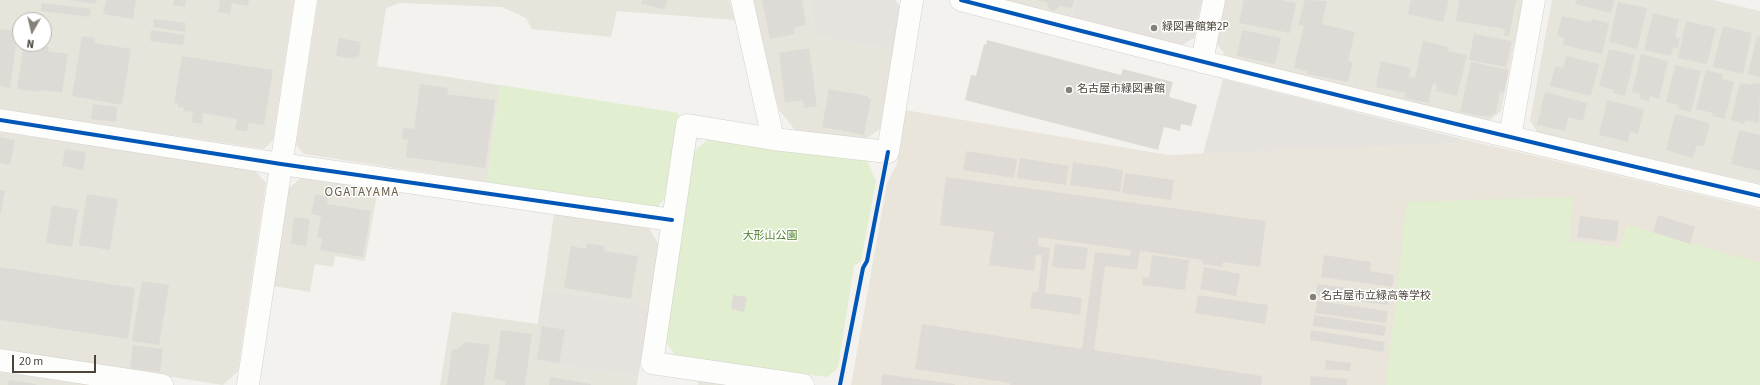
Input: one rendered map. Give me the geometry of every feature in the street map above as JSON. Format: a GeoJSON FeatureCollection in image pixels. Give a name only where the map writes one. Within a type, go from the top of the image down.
{"type":"FeatureCollection","features":[{"type":"Feature","properties":{"kind":"street"},"geometry":{"type":"LineString","coordinates":[[248,385],[276,187],[281,164],[306,0]]}},
{"type":"Feature","properties":{"kind":"street"},"geometry":{"type":"LineString","coordinates":[[742,0],[773,139]]}},
{"type":"Feature","properties":{"kind":"street"},"geometry":{"type":"LineString","coordinates":[[803,385],[652,363],[687,125],[773,139],[888,152],[912,0]]}},
{"type":"Feature","properties":{"kind":"street"},"geometry":{"type":"LineString","coordinates":[[961,0],[1202,62],[1760,196]]}},
{"type":"Feature","properties":{"kind":"street"},"geometry":{"type":"LineString","coordinates":[[1202,62],[1214,0]]}},
{"type":"Feature","properties":{"kind":"street"},"geometry":{"type":"LineString","coordinates":[[1510,137],[1534,0]]}},
{"type":"Feature","properties":{"kind":"street"},"geometry":{"type":"LineString","coordinates":[[0,120],[281,164],[672,220]]}},
{"type":"Feature","properties":{"kind":"street"},"geometry":{"type":"LineString","coordinates":[[0,360],[162,385]]}},
{"type":"Feature","properties":{"kind":"shaded area"},"geometry":{"type":"Polygon","coordinates":[[[0,0],[294,0],[273,140],[264,149],[0,109],[0,0]]]}},
{"type":"Feature","properties":{"kind":"shaded area"},"geometry":{"type":"Polygon","coordinates":[[[318,0],[729,0],[735,20],[617,11],[611,37],[532,29],[526,18],[502,7],[400,3],[386,8],[377,66],[500,85],[487,182],[304,154],[296,145],[318,0]]]}},
{"type":"Feature","properties":{"kind":"shaded area"},"geometry":{"type":"Polygon","coordinates":[[[751,0],[809,0],[815,36],[893,50],[880,129],[864,140],[795,130],[779,110],[751,0]]]}},
{"type":"Feature","properties":{"kind":"shaded area"},"geometry":{"type":"Polygon","coordinates":[[[809,0],[895,0],[900,7],[893,50],[815,36],[809,0]]]}},
{"type":"Feature","properties":{"kind":"shaded area"},"geometry":{"type":"Polygon","coordinates":[[[1005,0],[1076,0],[1072,18],[1005,0]]]}},
{"type":"Feature","properties":{"kind":"shaded area","name":"緑図書館第2P"},"geometry":{"type":"Polygon","coordinates":[[[1076,0],[1202,0],[1194,38],[1182,45],[1072,18],[1076,0]]]}},
{"type":"Feature","properties":{"kind":"shaded area"},"geometry":{"type":"Polygon","coordinates":[[[1225,0],[1523,0],[1501,111],[1489,121],[1226,56],[1217,44],[1225,0]]]}},
{"type":"Feature","properties":{"kind":"shaded area"},"geometry":{"type":"Polygon","coordinates":[[[1552,0],[1713,0],[1760,11],[1760,184],[1537,132],[1530,120],[1552,0]]]}},
{"type":"Feature","properties":{"kind":"shaded area"},"geometry":{"type":"Polygon","coordinates":[[[1223,79],[1462,139],[1460,143],[1203,154],[1223,79]]]}},
{"type":"Feature","properties":{"kind":"shaded area","name":"名古屋市立緑高等学校"},"geometry":{"type":"Polygon","coordinates":[[[905,110],[1168,155],[1460,143],[1462,139],[1760,209],[1760,385],[851,385],[887,183],[897,164],[905,110]]]}},
{"type":"Feature","properties":{"kind":"shaded area"},"geometry":{"type":"Polygon","coordinates":[[[0,132],[254,170],[266,183],[238,371],[223,385],[0,350],[0,132]]]}},
{"type":"Feature","properties":{"kind":"shaded area"},"geometry":{"type":"Polygon","coordinates":[[[301,178],[378,189],[365,261],[335,256],[333,267],[315,264],[310,292],[273,286],[287,190],[301,178]]]}},
{"type":"Feature","properties":{"kind":"shaded area"},"geometry":{"type":"Polygon","coordinates":[[[554,214],[649,228],[659,245],[650,306],[543,289],[554,214]]]}},
{"type":"Feature","properties":{"kind":"shaded area"},"geometry":{"type":"Polygon","coordinates":[[[543,289],[650,306],[638,377],[532,361],[543,289]]]}},
{"type":"Feature","properties":{"kind":"shaded area"},"geometry":{"type":"Polygon","coordinates":[[[452,312],[538,324],[533,361],[638,377],[637,385],[440,385],[452,312]]]}},
{"type":"Feature","properties":{"kind":"shaded area"},"geometry":{"type":"Polygon","coordinates":[[[0,372],[90,385],[0,385],[0,372]]]}},
{"type":"Feature","properties":{"kind":"shaded area"},"geometry":{"type":"Polygon","coordinates":[[[698,379],[735,385],[698,385],[698,379]]]}},
{"type":"Feature","properties":{"kind":"green space"},"geometry":{"type":"Polygon","coordinates":[[[500,85],[679,113],[666,197],[657,207],[487,182],[500,85]]]}},
{"type":"Feature","properties":{"kind":"green space","name":"大形山公園"},"geometry":{"type":"Polygon","coordinates":[[[709,139],[867,161],[876,181],[861,261],[854,266],[838,368],[827,377],[676,356],[665,341],[694,151],[709,139]]]}},
{"type":"Feature","properties":{"kind":"green space"},"geometry":{"type":"Polygon","coordinates":[[[1572,197],[1569,241],[1620,247],[1627,225],[1760,263],[1760,385],[1386,385],[1407,202],[1572,197]]]}},
{"type":"Feature","properties":{"kind":"building"},"geometry":{"type":"Polygon","coordinates":[[[68,0],[97,0],[96,4],[68,0]]]}},
{"type":"Feature","properties":{"kind":"building"},"geometry":{"type":"Polygon","coordinates":[[[106,0],[136,0],[133,19],[103,14],[106,0]]]}},
{"type":"Feature","properties":{"kind":"building"},"geometry":{"type":"Polygon","coordinates":[[[174,0],[186,0],[185,7],[173,5],[174,0]]]}},
{"type":"Feature","properties":{"kind":"building"},"geometry":{"type":"Polygon","coordinates":[[[220,0],[249,0],[248,6],[232,3],[230,14],[218,12],[220,0]]]}},
{"type":"Feature","properties":{"kind":"building"},"geometry":{"type":"Polygon","coordinates":[[[642,0],[667,0],[665,9],[641,4],[642,0]]]}},
{"type":"Feature","properties":{"kind":"building"},"geometry":{"type":"Polygon","coordinates":[[[762,0],[802,0],[806,25],[794,28],[795,34],[770,39],[762,0]]]}},
{"type":"Feature","properties":{"kind":"building"},"geometry":{"type":"Polygon","coordinates":[[[1037,0],[1074,0],[1072,8],[1060,6],[1055,10],[1051,10],[1048,8],[1047,3],[1037,0]]]}},
{"type":"Feature","properties":{"kind":"building"},"geometry":{"type":"Polygon","coordinates":[[[1244,0],[1280,0],[1296,3],[1290,33],[1239,23],[1244,0]]]}},
{"type":"Feature","properties":{"kind":"building"},"geometry":{"type":"Polygon","coordinates":[[[1305,0],[1327,1],[1322,24],[1355,32],[1348,61],[1353,62],[1348,82],[1307,74],[1307,71],[1294,68],[1304,26],[1298,25],[1305,0]]]}},
{"type":"Feature","properties":{"kind":"building"},"geometry":{"type":"Polygon","coordinates":[[[1411,0],[1449,0],[1443,22],[1408,14],[1411,0]]]}},
{"type":"Feature","properties":{"kind":"building"},"geometry":{"type":"Polygon","coordinates":[[[1459,0],[1516,0],[1509,36],[1504,36],[1505,29],[1456,21],[1459,0]]]}},
{"type":"Feature","properties":{"kind":"building"},"geometry":{"type":"Polygon","coordinates":[[[1576,0],[1614,0],[1611,13],[1575,4],[1576,0]]]}},
{"type":"Feature","properties":{"kind":"building"},"geometry":{"type":"Polygon","coordinates":[[[1618,2],[1647,8],[1637,49],[1609,42],[1618,2]]]}},
{"type":"Feature","properties":{"kind":"building"},"geometry":{"type":"Polygon","coordinates":[[[42,3],[91,9],[90,17],[41,11],[42,3]]]}},
{"type":"Feature","properties":{"kind":"building"},"geometry":{"type":"Polygon","coordinates":[[[1653,13],[1679,19],[1675,37],[1680,39],[1678,48],[1673,47],[1671,56],[1644,50],[1653,13]]]}},
{"type":"Feature","properties":{"kind":"building"},"geometry":{"type":"Polygon","coordinates":[[[1562,16],[1591,22],[1592,19],[1609,23],[1602,54],[1563,45],[1564,38],[1557,36],[1562,16]]]}},
{"type":"Feature","properties":{"kind":"building"},"geometry":{"type":"Polygon","coordinates":[[[154,19],[186,23],[185,32],[153,27],[154,19]]]}},
{"type":"Feature","properties":{"kind":"building"},"geometry":{"type":"Polygon","coordinates":[[[1686,21],[1716,28],[1707,64],[1678,58],[1686,21]]]}},
{"type":"Feature","properties":{"kind":"building"},"geometry":{"type":"Polygon","coordinates":[[[1723,26],[1752,33],[1743,74],[1713,67],[1723,26]]]}},
{"type":"Feature","properties":{"kind":"building"},"geometry":{"type":"Polygon","coordinates":[[[0,29],[12,30],[12,52],[15,52],[10,88],[0,86],[0,29]]]}},
{"type":"Feature","properties":{"kind":"building"},"geometry":{"type":"Polygon","coordinates":[[[151,30],[185,35],[183,45],[150,41],[151,30]]]}},
{"type":"Feature","properties":{"kind":"building"},"geometry":{"type":"Polygon","coordinates":[[[1242,30],[1281,38],[1275,64],[1237,56],[1242,30]]]}},
{"type":"Feature","properties":{"kind":"building"},"geometry":{"type":"Polygon","coordinates":[[[1474,34],[1512,41],[1506,67],[1469,60],[1474,34]]]}},
{"type":"Feature","properties":{"kind":"building"},"geometry":{"type":"Polygon","coordinates":[[[82,36],[95,38],[95,43],[131,49],[122,105],[72,96],[82,36]]]}},
{"type":"Feature","properties":{"kind":"building"},"geometry":{"type":"Polygon","coordinates":[[[1757,36],[1760,37],[1760,77],[1748,74],[1757,36]]]}},
{"type":"Feature","properties":{"kind":"building"},"geometry":{"type":"Polygon","coordinates":[[[339,38],[361,42],[359,57],[356,56],[355,59],[336,56],[339,38]]]}},
{"type":"Feature","properties":{"kind":"building","name":"名古屋市緑図書館"},"geometry":{"type":"Polygon","coordinates":[[[987,40],[1121,75],[1123,69],[1173,82],[1169,97],[1197,105],[1191,126],[1181,124],[1180,131],[1164,127],[1158,150],[965,100],[971,75],[976,76],[984,44],[986,45],[987,40]]]}},
{"type":"Feature","properties":{"kind":"building"},"geometry":{"type":"Polygon","coordinates":[[[1423,41],[1449,47],[1448,51],[1467,55],[1457,96],[1436,91],[1437,84],[1433,83],[1428,103],[1404,98],[1409,77],[1415,78],[1423,41]]]}},
{"type":"Feature","properties":{"kind":"building"},"geometry":{"type":"Polygon","coordinates":[[[809,48],[817,106],[804,108],[803,100],[785,103],[779,53],[809,48]]]}},
{"type":"Feature","properties":{"kind":"building"},"geometry":{"type":"Polygon","coordinates":[[[1609,49],[1635,55],[1625,96],[1613,93],[1614,90],[1599,86],[1609,49]]]}},
{"type":"Feature","properties":{"kind":"building"},"geometry":{"type":"Polygon","coordinates":[[[23,52],[52,52],[68,54],[62,93],[17,89],[23,52]]]}},
{"type":"Feature","properties":{"kind":"building"},"geometry":{"type":"Polygon","coordinates":[[[1641,54],[1668,61],[1659,99],[1650,96],[1649,101],[1640,99],[1641,94],[1632,92],[1641,54]]]}},
{"type":"Feature","properties":{"kind":"building"},"geometry":{"type":"Polygon","coordinates":[[[182,56],[273,70],[264,125],[248,123],[247,131],[235,130],[237,119],[203,113],[202,124],[191,122],[193,112],[183,111],[184,108],[178,107],[178,103],[174,103],[182,56]]]}},
{"type":"Feature","properties":{"kind":"building"},"geometry":{"type":"Polygon","coordinates":[[[1566,56],[1599,64],[1591,96],[1550,86],[1555,66],[1563,68],[1566,56]]]}},
{"type":"Feature","properties":{"kind":"building"},"geometry":{"type":"Polygon","coordinates":[[[1381,61],[1411,68],[1405,93],[1376,87],[1381,61]]]}},
{"type":"Feature","properties":{"kind":"building"},"geometry":{"type":"Polygon","coordinates":[[[1471,62],[1509,70],[1504,93],[1500,92],[1496,113],[1488,117],[1460,112],[1471,62]]]}},
{"type":"Feature","properties":{"kind":"building"},"geometry":{"type":"Polygon","coordinates":[[[1675,65],[1701,71],[1691,112],[1678,109],[1679,105],[1666,102],[1675,65]]]}},
{"type":"Feature","properties":{"kind":"building"},"geometry":{"type":"Polygon","coordinates":[[[1706,70],[1723,74],[1722,79],[1734,82],[1725,119],[1712,116],[1713,113],[1696,109],[1706,70]]]}},
{"type":"Feature","properties":{"kind":"building"},"geometry":{"type":"Polygon","coordinates":[[[1740,83],[1752,85],[1752,83],[1760,84],[1759,123],[1745,120],[1744,124],[1731,120],[1740,83]]]}},
{"type":"Feature","properties":{"kind":"building"},"geometry":{"type":"Polygon","coordinates":[[[420,84],[448,88],[447,94],[495,100],[485,168],[406,157],[408,140],[402,139],[403,128],[414,129],[420,84]]]}},
{"type":"Feature","properties":{"kind":"building"},"geometry":{"type":"Polygon","coordinates":[[[829,89],[868,96],[868,98],[871,99],[864,135],[822,127],[829,89]]]}},
{"type":"Feature","properties":{"kind":"building"},"geometry":{"type":"Polygon","coordinates":[[[1545,92],[1587,103],[1583,121],[1568,117],[1565,131],[1537,125],[1545,92]]]}},
{"type":"Feature","properties":{"kind":"building"},"geometry":{"type":"Polygon","coordinates":[[[1607,100],[1644,109],[1638,134],[1630,132],[1628,142],[1599,135],[1607,100]]]}},
{"type":"Feature","properties":{"kind":"building"},"geometry":{"type":"Polygon","coordinates":[[[93,104],[117,107],[116,122],[91,119],[93,104]]]}},
{"type":"Feature","properties":{"kind":"building"},"geometry":{"type":"Polygon","coordinates":[[[1675,114],[1710,123],[1704,147],[1697,145],[1693,158],[1666,150],[1675,114]]]}},
{"type":"Feature","properties":{"kind":"building"},"geometry":{"type":"Polygon","coordinates":[[[1739,130],[1760,135],[1760,171],[1731,164],[1739,130]]]}},
{"type":"Feature","properties":{"kind":"building"},"geometry":{"type":"Polygon","coordinates":[[[0,137],[15,140],[10,165],[0,163],[0,137]]]}},
{"type":"Feature","properties":{"kind":"building"},"geometry":{"type":"Polygon","coordinates":[[[65,149],[86,152],[83,170],[62,166],[65,149]]]}},
{"type":"Feature","properties":{"kind":"building"},"geometry":{"type":"Polygon","coordinates":[[[966,151],[1017,159],[1014,178],[963,170],[966,151]]]}},
{"type":"Feature","properties":{"kind":"building"},"geometry":{"type":"Polygon","coordinates":[[[1020,158],[1069,166],[1066,185],[1017,178],[1020,158]]]}},
{"type":"Feature","properties":{"kind":"building"},"geometry":{"type":"Polygon","coordinates":[[[1073,162],[1123,170],[1120,192],[1070,185],[1073,162]]]}},
{"type":"Feature","properties":{"kind":"building"},"geometry":{"type":"Polygon","coordinates":[[[1125,173],[1174,180],[1171,200],[1122,193],[1125,173]]]}},
{"type":"Feature","properties":{"kind":"building"},"geometry":{"type":"Polygon","coordinates":[[[946,177],[1266,221],[1260,267],[1223,262],[1223,267],[1202,264],[1203,260],[1140,251],[1137,270],[1105,266],[1094,350],[1262,376],[1261,385],[1010,385],[1010,383],[915,369],[922,324],[1082,349],[1095,252],[1130,256],[1131,250],[1038,237],[1038,246],[1050,248],[1045,293],[1082,298],[1080,315],[1030,308],[1032,292],[1038,292],[1042,255],[1036,255],[1034,271],[989,265],[994,232],[940,225],[946,177]]]}},
{"type":"Feature","properties":{"kind":"building"},"geometry":{"type":"Polygon","coordinates":[[[0,190],[5,190],[1,213],[0,213],[0,190]]]}},
{"type":"Feature","properties":{"kind":"building"},"geometry":{"type":"Polygon","coordinates":[[[87,194],[118,199],[110,250],[79,245],[87,194]]]}},
{"type":"Feature","properties":{"kind":"building"},"geometry":{"type":"Polygon","coordinates":[[[315,194],[328,197],[327,204],[371,211],[363,257],[320,250],[322,238],[317,237],[321,216],[311,214],[315,194]]]}},
{"type":"Feature","properties":{"kind":"building"},"geometry":{"type":"Polygon","coordinates":[[[52,205],[78,210],[72,247],[46,243],[52,205]]]}},
{"type":"Feature","properties":{"kind":"building"},"geometry":{"type":"Polygon","coordinates":[[[1658,215],[1695,227],[1690,244],[1653,232],[1658,215]]]}},
{"type":"Feature","properties":{"kind":"building"},"geometry":{"type":"Polygon","coordinates":[[[1580,216],[1619,221],[1616,242],[1577,237],[1580,216]]]}},
{"type":"Feature","properties":{"kind":"building"},"geometry":{"type":"Polygon","coordinates":[[[294,217],[310,219],[306,246],[291,244],[294,217]]]}},
{"type":"Feature","properties":{"kind":"building"},"geometry":{"type":"Polygon","coordinates":[[[587,243],[605,246],[604,251],[638,256],[631,299],[564,288],[571,246],[586,249],[587,243]]]}},
{"type":"Feature","properties":{"kind":"building"},"geometry":{"type":"Polygon","coordinates":[[[1055,244],[1088,248],[1085,270],[1052,267],[1055,244]]]}},
{"type":"Feature","properties":{"kind":"building"},"geometry":{"type":"Polygon","coordinates":[[[1152,255],[1189,260],[1185,290],[1142,285],[1143,277],[1149,278],[1152,255]]]}},
{"type":"Feature","properties":{"kind":"building"},"geometry":{"type":"Polygon","coordinates":[[[1324,255],[1371,262],[1370,271],[1394,275],[1392,287],[1321,277],[1324,255]]]}},
{"type":"Feature","properties":{"kind":"building"},"geometry":{"type":"Polygon","coordinates":[[[0,267],[135,288],[128,339],[0,320],[0,267]]]}},
{"type":"Feature","properties":{"kind":"building"},"geometry":{"type":"Polygon","coordinates":[[[1204,267],[1240,274],[1236,296],[1200,289],[1204,267]]]}},
{"type":"Feature","properties":{"kind":"building"},"geometry":{"type":"Polygon","coordinates":[[[142,281],[169,285],[159,345],[132,341],[142,281]]]}},
{"type":"Feature","properties":{"kind":"building"},"geometry":{"type":"Polygon","coordinates":[[[1317,284],[1390,293],[1388,305],[1316,296],[1317,284]]]}},
{"type":"Feature","properties":{"kind":"building"},"geometry":{"type":"Polygon","coordinates":[[[733,295],[747,297],[744,312],[731,309],[733,295]]]}},
{"type":"Feature","properties":{"kind":"building"},"geometry":{"type":"Polygon","coordinates":[[[1198,295],[1268,305],[1265,324],[1195,313],[1198,295]]]}},
{"type":"Feature","properties":{"kind":"building"},"geometry":{"type":"Polygon","coordinates":[[[1317,301],[1388,311],[1386,323],[1315,313],[1317,301]]]}},
{"type":"Feature","properties":{"kind":"building"},"geometry":{"type":"Polygon","coordinates":[[[1314,315],[1386,326],[1384,336],[1313,326],[1314,315]]]}},
{"type":"Feature","properties":{"kind":"building"},"geometry":{"type":"Polygon","coordinates":[[[542,326],[565,330],[559,363],[537,359],[542,326]]]}},
{"type":"Feature","properties":{"kind":"building"},"geometry":{"type":"Polygon","coordinates":[[[501,330],[532,334],[525,385],[505,385],[505,381],[494,379],[501,330]]]}},
{"type":"Feature","properties":{"kind":"building"},"geometry":{"type":"Polygon","coordinates":[[[1311,330],[1385,342],[1383,352],[1310,340],[1311,330]]]}},
{"type":"Feature","properties":{"kind":"building"},"geometry":{"type":"Polygon","coordinates":[[[465,342],[490,345],[484,385],[447,385],[452,349],[458,349],[465,342]]]}},
{"type":"Feature","properties":{"kind":"building"},"geometry":{"type":"Polygon","coordinates":[[[133,345],[163,349],[160,372],[130,368],[133,345]]]}},
{"type":"Feature","properties":{"kind":"building"},"geometry":{"type":"Polygon","coordinates":[[[1326,360],[1351,363],[1350,371],[1325,369],[1326,360]]]}},
{"type":"Feature","properties":{"kind":"building"},"geometry":{"type":"Polygon","coordinates":[[[882,374],[955,384],[955,385],[881,385],[882,374]]]}},
{"type":"Feature","properties":{"kind":"building"},"geometry":{"type":"Polygon","coordinates":[[[1311,376],[1347,379],[1347,385],[1310,385],[1311,376]]]}},
{"type":"Feature","properties":{"kind":"building"},"geometry":{"type":"Polygon","coordinates":[[[550,377],[591,384],[591,385],[549,385],[550,377]]]}},
{"type":"Feature","properties":{"kind":"building"},"geometry":{"type":"Polygon","coordinates":[[[9,380],[36,384],[36,385],[8,385],[9,380]]]}},
{"type":"Feature","properties":{"kind":"cycle path"},"geometry":{"type":"LineString","coordinates":[[961,0],[1360,101],[1760,196]]}},
{"type":"Feature","properties":{"kind":"cycle path"},"geometry":{"type":"LineString","coordinates":[[0,120],[281,164],[672,220]]}},
{"type":"Feature","properties":{"kind":"cycle path"},"geometry":{"type":"LineString","coordinates":[[840,385],[863,268],[867,261],[888,152]]}},
{"type":"Feature","properties":{"kind":"place","name":"緑図書館第2P"},"geometry":{"type":"Point","coordinates":[1154,28]}},
{"type":"Feature","properties":{"kind":"place","name":"名古屋市緑図書館"},"geometry":{"type":"Point","coordinates":[1069,90]}},
{"type":"Feature","properties":{"kind":"place","name":"名古屋市立緑高等学校"},"geometry":{"type":"Point","coordinates":[1313,297]}},
{"type":"Feature","properties":{"kind":"district","name":"OGATAYAMA"},"geometry":{"type":"Point","coordinates":[362,193]}}]}
